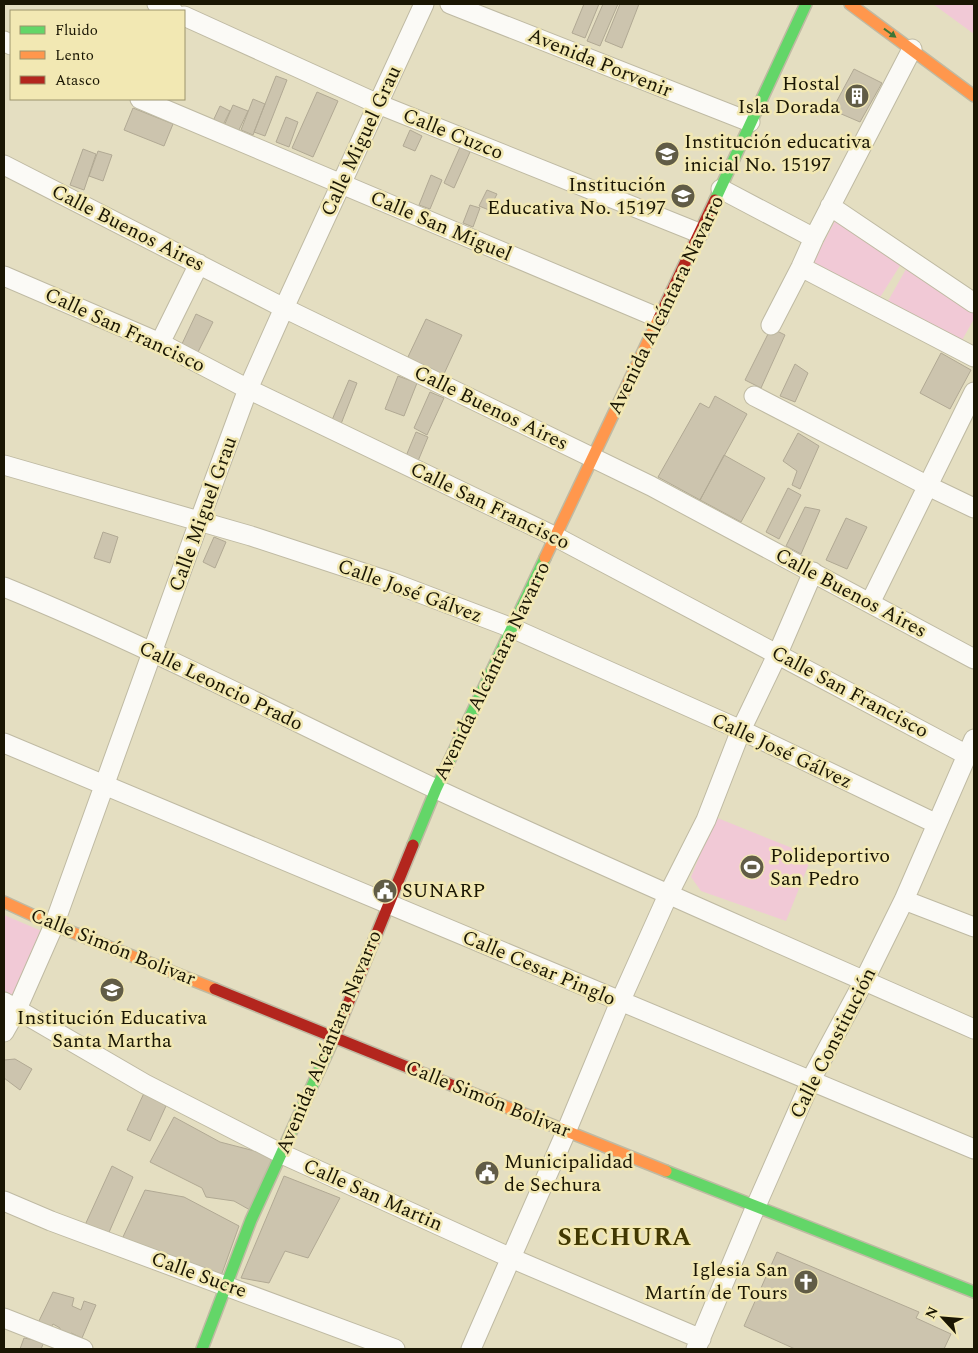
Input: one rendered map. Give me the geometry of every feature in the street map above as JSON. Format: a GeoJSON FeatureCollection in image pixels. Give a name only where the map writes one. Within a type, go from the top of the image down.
{"type":"FeatureCollection","features":[{"type":"Feature","properties":{"kind":"street"},"geometry":{"type":"LineString","coordinates":[[157,4],[171,10]]}},
{"type":"Feature","properties":{"kind":"street","name":"Calle Miguel Grau"},"geometry":{"type":"LineString","coordinates":[[4,1032],[10,1005],[54,925],[248,389],[424,4]]}},
{"type":"Feature","properties":{"kind":"street","name":"Avenida Porvenir"},"geometry":{"type":"LineString","coordinates":[[450,4],[750,122]]}},
{"type":"Feature","properties":{"kind":"street"},"geometry":{"type":"LineString","coordinates":[[850,4],[974,96]]}},
{"type":"Feature","properties":{"kind":"street","name":"Avenida Alcántara Navarro"},"geometry":{"type":"LineString","coordinates":[[202,1349],[251,1220],[334,1036],[436,789],[699,233],[722,189],[799,6]]}},
{"type":"Feature","properties":{"kind":"street","name":"Calle Cuzco"},"geometry":{"type":"LineString","coordinates":[[185,16],[378,104],[699,233]]}},
{"type":"Feature","properties":{"kind":"street"},"geometry":{"type":"LineString","coordinates":[[771,324],[912,49]]}},
{"type":"Feature","properties":{"kind":"street","name":"Calle San Miguel"},"geometry":{"type":"LineString","coordinates":[[142,100],[659,318]]}},
{"type":"Feature","properties":{"kind":"street","name":"Calle Buenos Aires"},"geometry":{"type":"LineString","coordinates":[[4,165],[284,308],[651,486],[974,659]]}},
{"type":"Feature","properties":{"kind":"street"},"geometry":{"type":"LineString","coordinates":[[722,189],[814,238]]}},
{"type":"Feature","properties":{"kind":"street"},"geometry":{"type":"LineString","coordinates":[[830,206],[974,303]]}},
{"type":"Feature","properties":{"kind":"street"},"geometry":{"type":"LineString","coordinates":[[160,343],[199,264]]}},
{"type":"Feature","properties":{"kind":"street"},"geometry":{"type":"LineString","coordinates":[[801,267],[974,357]]}},
{"type":"Feature","properties":{"kind":"street","name":"Calle San Francisco"},"geometry":{"type":"LineString","coordinates":[[4,276],[160,343],[248,389],[556,537],[778,653],[971,747]]}},
{"type":"Feature","properties":{"kind":"street"},"geometry":{"type":"LineString","coordinates":[[870,603],[974,392]]}},
{"type":"Feature","properties":{"kind":"street"},"geometry":{"type":"LineString","coordinates":[[754,396],[974,508]]}},
{"type":"Feature","properties":{"kind":"street","name":"Calle José Gálvez"},"geometry":{"type":"LineString","coordinates":[[4,465],[250,536],[390,582],[512,628],[741,730],[936,824]]}},
{"type":"Feature","properties":{"kind":"street"},"geometry":{"type":"LineString","coordinates":[[472,1349],[620,1002],[668,895],[706,820],[741,730],[778,653],[812,572]]}},
{"type":"Feature","properties":{"kind":"street","name":"Calle Leoncio Prado"},"geometry":{"type":"LineString","coordinates":[[4,587],[153,652],[436,789],[668,895]]}},
{"type":"Feature","properties":{"kind":"street","name":"Calle Cesar Pinglo"},"geometry":{"type":"LineString","coordinates":[[4,744],[974,1149]]}},
{"type":"Feature","properties":{"kind":"street","name":"Calle Constitución"},"geometry":{"type":"LineString","coordinates":[[698,1344],[811,1082],[904,900],[971,747]]}},
{"type":"Feature","properties":{"kind":"street"},"geometry":{"type":"LineString","coordinates":[[668,895],[974,1029]]}},
{"type":"Feature","properties":{"kind":"street"},"geometry":{"type":"LineString","coordinates":[[904,900],[974,927]]}},
{"type":"Feature","properties":{"kind":"street","name":"Calle Simón Bolivar"},"geometry":{"type":"LineString","coordinates":[[4,902],[54,925],[334,1036],[566,1132],[974,1292]]}},
{"type":"Feature","properties":{"kind":"street","name":"Calle San Martin"},"geometry":{"type":"LineString","coordinates":[[10,1005],[145,1084],[282,1154],[698,1344]]}},
{"type":"Feature","properties":{"kind":"street","name":"Calle Sucre"},"geometry":{"type":"LineString","coordinates":[[4,1201],[51,1221],[395,1349]]}},
{"type":"Feature","properties":{"kind":"street"},"geometry":{"type":"LineString","coordinates":[[4,1318],[83,1349]]}},
{"type":"Feature","properties":{"kind":"shaded area"},"geometry":{"type":"Polygon","coordinates":[[[933,4],[974,4],[974,34],[933,4]]]}},
{"type":"Feature","properties":{"kind":"shaded area"},"geometry":{"type":"Polygon","coordinates":[[[835,221],[901,264],[879,299],[812,264],[835,221]]]}},
{"type":"Feature","properties":{"kind":"shaded area"},"geometry":{"type":"Polygon","coordinates":[[[906,269],[974,312],[974,319],[961,342],[888,301],[906,269]]]}},
{"type":"Feature","properties":{"kind":"shaded area","name":"Polideportivo San Pedro"},"geometry":{"type":"Polygon","coordinates":[[[715,817],[812,856],[786,921],[701,891],[691,877],[715,817]]]}},
{"type":"Feature","properties":{"kind":"shaded area"},"geometry":{"type":"Polygon","coordinates":[[[4,915],[44,932],[16,997],[4,991],[4,915]]]}},
{"type":"Feature","properties":{"kind":"building"},"geometry":{"type":"Polygon","coordinates":[[[584,4],[599,4],[585,38],[572,33],[584,4]]]}},
{"type":"Feature","properties":{"kind":"building"},"geometry":{"type":"Polygon","coordinates":[[[603,4],[618,4],[600,46],[587,41],[603,4]]]}},
{"type":"Feature","properties":{"kind":"building"},"geometry":{"type":"Polygon","coordinates":[[[620,4],[639,4],[622,48],[605,41],[620,4]]]}},
{"type":"Feature","properties":{"kind":"building","name":"Hostal Isla Dorada"},"geometry":{"type":"Polygon","coordinates":[[[854,69],[882,83],[860,122],[832,110],[854,69]]]}},
{"type":"Feature","properties":{"kind":"building"},"geometry":{"type":"Polygon","coordinates":[[[276,76],[287,80],[265,136],[254,132],[276,76]]]}},
{"type":"Feature","properties":{"kind":"building"},"geometry":{"type":"Polygon","coordinates":[[[317,92],[338,101],[313,157],[292,148],[317,92]]]}},
{"type":"Feature","properties":{"kind":"building"},"geometry":{"type":"Polygon","coordinates":[[[253,99],[265,104],[253,135],[241,130],[253,99]]]}},
{"type":"Feature","properties":{"kind":"building"},"geometry":{"type":"Polygon","coordinates":[[[233,105],[248,111],[238,132],[224,126],[233,105]]]}},
{"type":"Feature","properties":{"kind":"building"},"geometry":{"type":"Polygon","coordinates":[[[220,106],[230,111],[223,125],[213,121],[220,106]]]}},
{"type":"Feature","properties":{"kind":"building"},"geometry":{"type":"Polygon","coordinates":[[[133,108],[173,124],[164,146],[124,130],[133,108]]]}},
{"type":"Feature","properties":{"kind":"building"},"geometry":{"type":"Polygon","coordinates":[[[286,117],[298,122],[289,147],[276,142],[286,117]]]}},
{"type":"Feature","properties":{"kind":"building"},"geometry":{"type":"Polygon","coordinates":[[[410,130],[422,136],[415,151],[403,146],[410,130]]]}},
{"type":"Feature","properties":{"kind":"building"},"geometry":{"type":"Polygon","coordinates":[[[460,147],[470,152],[454,188],[444,183],[460,147]]]}},
{"type":"Feature","properties":{"kind":"building"},"geometry":{"type":"Polygon","coordinates":[[[83,149],[96,154],[84,190],[70,185],[83,149]]]}},
{"type":"Feature","properties":{"kind":"building"},"geometry":{"type":"Polygon","coordinates":[[[98,151],[112,155],[103,181],[89,176],[98,151]]]}},
{"type":"Feature","properties":{"kind":"building"},"geometry":{"type":"Polygon","coordinates":[[[431,175],[442,180],[430,209],[419,205],[431,175]]]}},
{"type":"Feature","properties":{"kind":"building"},"geometry":{"type":"Polygon","coordinates":[[[487,190],[497,194],[489,210],[479,206],[487,190]]]}},
{"type":"Feature","properties":{"kind":"building"},"geometry":{"type":"Polygon","coordinates":[[[470,205],[480,208],[473,227],[463,223],[470,205]]]}},
{"type":"Feature","properties":{"kind":"building"},"geometry":{"type":"Polygon","coordinates":[[[196,314],[213,322],[197,354],[181,346],[196,314]]]}},
{"type":"Feature","properties":{"kind":"building"},"geometry":{"type":"Polygon","coordinates":[[[426,319],[462,335],[443,376],[407,359],[426,319]]]}},
{"type":"Feature","properties":{"kind":"building"},"geometry":{"type":"Polygon","coordinates":[[[771,328],[785,335],[761,388],[745,380],[771,328]]]}},
{"type":"Feature","properties":{"kind":"building"},"geometry":{"type":"Polygon","coordinates":[[[941,353],[971,370],[950,409],[920,393],[941,353]]]}},
{"type":"Feature","properties":{"kind":"building"},"geometry":{"type":"Polygon","coordinates":[[[795,364],[808,373],[795,402],[780,396],[795,364]]]}},
{"type":"Feature","properties":{"kind":"building"},"geometry":{"type":"Polygon","coordinates":[[[398,376],[417,383],[404,416],[385,409],[398,376]]]}},
{"type":"Feature","properties":{"kind":"building"},"geometry":{"type":"Polygon","coordinates":[[[349,380],[357,383],[341,424],[332,420],[349,380]]]}},
{"type":"Feature","properties":{"kind":"building"},"geometry":{"type":"Polygon","coordinates":[[[430,392],[444,398],[427,435],[414,428],[430,392]]]}},
{"type":"Feature","properties":{"kind":"building"},"geometry":{"type":"Polygon","coordinates":[[[715,396],[747,414],[700,500],[658,477],[700,403],[709,408],[715,396]]]}},
{"type":"Feature","properties":{"kind":"building"},"geometry":{"type":"Polygon","coordinates":[[[416,432],[428,437],[418,461],[406,456],[416,432]]]}},
{"type":"Feature","properties":{"kind":"building"},"geometry":{"type":"Polygon","coordinates":[[[798,433],[819,446],[800,489],[792,485],[797,471],[783,461],[798,433]]]}},
{"type":"Feature","properties":{"kind":"building"},"geometry":{"type":"Polygon","coordinates":[[[724,455],[765,478],[741,522],[700,500],[724,455]]]}},
{"type":"Feature","properties":{"kind":"building"},"geometry":{"type":"Polygon","coordinates":[[[788,488],[801,495],[779,539],[766,532],[788,488]]]}},
{"type":"Feature","properties":{"kind":"building"},"geometry":{"type":"Polygon","coordinates":[[[805,507],[820,510],[801,554],[786,546],[805,507]]]}},
{"type":"Feature","properties":{"kind":"building"},"geometry":{"type":"Polygon","coordinates":[[[846,518],[867,527],[847,569],[826,560],[846,518]]]}},
{"type":"Feature","properties":{"kind":"building"},"geometry":{"type":"Polygon","coordinates":[[[103,532],[118,537],[110,563],[94,558],[103,532]]]}},
{"type":"Feature","properties":{"kind":"building"},"geometry":{"type":"Polygon","coordinates":[[[214,537],[226,542],[215,568],[203,562],[214,537]]]}},
{"type":"Feature","properties":{"kind":"building"},"geometry":{"type":"Polygon","coordinates":[[[15,1059],[32,1069],[20,1090],[4,1078],[4,1060],[15,1059]]]}},
{"type":"Feature","properties":{"kind":"building"},"geometry":{"type":"Polygon","coordinates":[[[144,1093],[166,1106],[150,1141],[127,1130],[144,1093]]]}},
{"type":"Feature","properties":{"kind":"building"},"geometry":{"type":"Polygon","coordinates":[[[174,1117],[220,1142],[274,1156],[250,1210],[234,1201],[206,1197],[202,1188],[150,1162],[174,1117]]]}},
{"type":"Feature","properties":{"kind":"building"},"geometry":{"type":"Polygon","coordinates":[[[112,1166],[133,1177],[107,1237],[85,1225],[112,1166]]]}},
{"type":"Feature","properties":{"kind":"building"},"geometry":{"type":"Polygon","coordinates":[[[284,1176],[340,1198],[308,1258],[285,1251],[269,1283],[241,1278],[284,1176]]]}},
{"type":"Feature","properties":{"kind":"building"},"geometry":{"type":"Polygon","coordinates":[[[145,1190],[184,1197],[239,1226],[221,1276],[122,1239],[145,1190]]]}},
{"type":"Feature","properties":{"kind":"building","name":"Iglesia San Martín de Tours"},"geometry":{"type":"Polygon","coordinates":[[[777,1252],[919,1312],[916,1318],[951,1334],[944,1349],[795,1349],[744,1326],[777,1252]]]}},
{"type":"Feature","properties":{"kind":"building"},"geometry":{"type":"Polygon","coordinates":[[[53,1292],[74,1298],[72,1306],[81,1310],[84,1301],[96,1305],[82,1338],[71,1333],[69,1338],[60,1334],[60,1328],[53,1324],[49,1331],[37,1325],[53,1292]]]}},
{"type":"Feature","properties":{"kind":"building"},"geometry":{"type":"Polygon","coordinates":[[[24,1338],[44,1342],[41,1349],[20,1349],[24,1338]]]}},
{"type":"Feature","properties":{"kind":"traffic: fast"},"geometry":{"type":"LineString","coordinates":[[715,200],[806,4]]}},
{"type":"Feature","properties":{"kind":"traffic: fast"},"geometry":{"type":"LineString","coordinates":[[413,845],[436,789],[545,558]]}},
{"type":"Feature","properties":{"kind":"traffic: fast"},"geometry":{"type":"LineString","coordinates":[[202,1349],[251,1220],[334,1038]]}},
{"type":"Feature","properties":{"kind":"traffic: fast"},"geometry":{"type":"LineString","coordinates":[[666,1171],[974,1292]]}},
{"type":"Feature","properties":{"kind":"traffic: slow"},"geometry":{"type":"LineString","coordinates":[[850,4],[974,96]]}},
{"type":"Feature","properties":{"kind":"traffic: slow"},"geometry":{"type":"LineString","coordinates":[[545,558],[659,318]]}},
{"type":"Feature","properties":{"kind":"traffic: slow"},"geometry":{"type":"LineString","coordinates":[[4,902],[54,925],[215,989]]}},
{"type":"Feature","properties":{"kind":"traffic: slow"},"geometry":{"type":"LineString","coordinates":[[454,1086],[666,1171]]}},
{"type":"Feature","properties":{"kind":"traffic: jam"},"geometry":{"type":"LineString","coordinates":[[659,318],[715,200]]}},
{"type":"Feature","properties":{"kind":"traffic: jam"},"geometry":{"type":"LineString","coordinates":[[334,1038],[413,845]]}},
{"type":"Feature","properties":{"kind":"traffic: jam"},"geometry":{"type":"LineString","coordinates":[[215,989],[454,1086]]}},
{"type":"Feature","properties":{"kind":"place","name":"Hostal Isla Dorada"},"geometry":{"type":"Point","coordinates":[857,96]}},
{"type":"Feature","properties":{"kind":"place","name":"Institución educativa inicial No. 15197"},"geometry":{"type":"Point","coordinates":[667,154]}},
{"type":"Feature","properties":{"kind":"place","name":"Institución Educativa No. 15197"},"geometry":{"type":"Point","coordinates":[683,196]}},
{"type":"Feature","properties":{"kind":"place","name":"Polideportivo San Pedro"},"geometry":{"type":"Point","coordinates":[752,867]}},
{"type":"Feature","properties":{"kind":"place","name":"SUNARP"},"geometry":{"type":"Point","coordinates":[385,891]}},
{"type":"Feature","properties":{"kind":"place","name":"Institución Educativa Santa Martha"},"geometry":{"type":"Point","coordinates":[112,990]}},
{"type":"Feature","properties":{"kind":"place","name":"Municipalidad de Sechura"},"geometry":{"type":"Point","coordinates":[487,1173]}},
{"type":"Feature","properties":{"kind":"place","name":"Iglesia San Martín de Tours"},"geometry":{"type":"Point","coordinates":[806,1282]}},
{"type":"Feature","properties":{"kind":"district","name":"SECHURA"},"geometry":{"type":"Point","coordinates":[625,1238]}}]}
